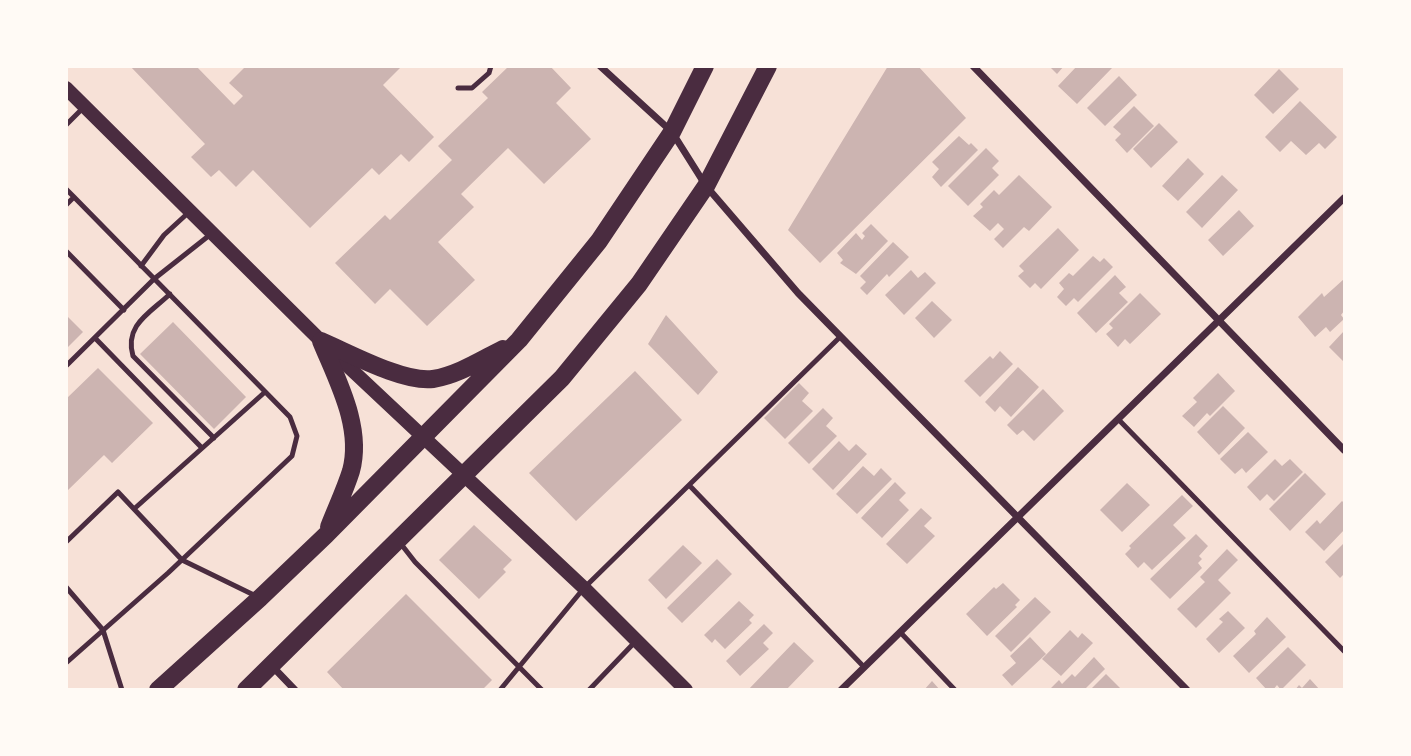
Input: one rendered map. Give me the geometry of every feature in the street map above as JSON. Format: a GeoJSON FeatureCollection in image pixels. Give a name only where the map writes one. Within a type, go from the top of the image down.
{"type":"FeatureCollection","features":[{"type":"Feature","properties":{"kind":"main road"},"geometry":{"type":"LineString","coordinates":[[158,690],[260,598],[519,340],[599,240],[672,132],[705,66]]}},
{"type":"Feature","properties":{"kind":"main road"},"geometry":{"type":"LineString","coordinates":[[246,690],[562,378],[639,284],[706,186],[768,66]]}},
{"type":"Feature","properties":{"kind":"main road"},"geometry":{"type":"LineString","coordinates":[[66,88],[321,341],[584,588],[686,690]]}},
{"type":"Feature","properties":{"kind":"main road"},"geometry":{"type":"LineString","coordinates":[[321,341],[398,374],[431,379],[463,370],[519,340]]}},
{"type":"Feature","properties":{"kind":"main road"},"geometry":{"type":"LineString","coordinates":[[321,341],[347,406],[354,446],[351,470],[326,534]]}},
{"type":"Feature","properties":{"kind":"street"},"geometry":{"type":"LineString","coordinates":[[600,66],[672,132],[706,186],[798,293],[1188,690]]}},
{"type":"Feature","properties":{"kind":"street"},"geometry":{"type":"LineString","coordinates":[[973,66],[1217,321],[1345,450]]}},
{"type":"Feature","properties":{"kind":"street"},"geometry":{"type":"LineString","coordinates":[[841,690],[1345,198]]}},
{"type":"Feature","properties":{"kind":"street"},"geometry":{"type":"LineString","coordinates":[[271,666],[295,690]]}},
{"type":"Feature","properties":{"kind":"lane"},"geometry":{"type":"LineString","coordinates":[[458,88],[472,88],[489,74],[491,66]]}},
{"type":"Feature","properties":{"kind":"lane"},"geometry":{"type":"LineString","coordinates":[[66,125],[85,107]]}},
{"type":"Feature","properties":{"kind":"lane"},"geometry":{"type":"LineString","coordinates":[[66,189],[290,417],[297,436],[292,456],[182,560],[66,663]]}},
{"type":"Feature","properties":{"kind":"lane"},"geometry":{"type":"LineString","coordinates":[[66,205],[74,197]]}},
{"type":"Feature","properties":{"kind":"lane"},"geometry":{"type":"LineString","coordinates":[[141,266],[164,235],[190,211]]}},
{"type":"Feature","properties":{"kind":"lane"},"geometry":{"type":"LineString","coordinates":[[66,366],[154,279],[213,233]]}},
{"type":"Feature","properties":{"kind":"lane"},"geometry":{"type":"LineString","coordinates":[[66,251],[124,310]]}},
{"type":"Feature","properties":{"kind":"lane"},"geometry":{"type":"LineString","coordinates":[[170,294],[132,331],[130,343],[134,356],[214,438]]}},
{"type":"Feature","properties":{"kind":"lane"},"geometry":{"type":"LineString","coordinates":[[500,690],[584,588],[840,337]]}},
{"type":"Feature","properties":{"kind":"lane"},"geometry":{"type":"LineString","coordinates":[[95,338],[202,448]]}},
{"type":"Feature","properties":{"kind":"lane"},"geometry":{"type":"LineString","coordinates":[[134,509],[265,392]]}},
{"type":"Feature","properties":{"kind":"lane"},"geometry":{"type":"LineString","coordinates":[[1118,419],[1345,651]]}},
{"type":"Feature","properties":{"kind":"lane"},"geometry":{"type":"LineString","coordinates":[[689,485],[864,667]]}},
{"type":"Feature","properties":{"kind":"lane"},"geometry":{"type":"LineString","coordinates":[[66,542],[118,492],[182,560],[260,598]]}},
{"type":"Feature","properties":{"kind":"lane"},"geometry":{"type":"LineString","coordinates":[[398,541],[415,562],[542,690]]}},
{"type":"Feature","properties":{"kind":"lane"},"geometry":{"type":"LineString","coordinates":[[66,587],[103,630],[122,690]]}},
{"type":"Feature","properties":{"kind":"lane"},"geometry":{"type":"LineString","coordinates":[[900,632],[956,690]]}},
{"type":"Feature","properties":{"kind":"lane"},"geometry":{"type":"LineString","coordinates":[[589,690],[636,640]]}},
{"type":"Feature","properties":{"kind":"building"},"geometry":{"type":"Polygon","coordinates":[[[130,66],[196,66],[234,105],[243,96],[229,83],[246,66],[402,66],[383,85],[434,137],[409,162],[401,154],[379,175],[372,168],[310,228],[253,170],[236,187],[219,170],[211,177],[191,157],[205,144],[130,66]]]}},
{"type":"Feature","properties":{"kind":"building"},"geometry":{"type":"Polygon","coordinates":[[[509,66],[550,66],[571,88],[556,103],[591,139],[544,184],[508,148],[461,194],[474,207],[438,242],[475,280],[427,326],[390,289],[375,304],[335,263],[385,215],[390,220],[452,160],[438,146],[488,98],[482,92],[509,66]]]}},
{"type":"Feature","properties":{"kind":"building"},"geometry":{"type":"Polygon","coordinates":[[[888,66],[918,66],[966,118],[820,263],[788,230],[888,66]]]}},
{"type":"Feature","properties":{"kind":"building"},"geometry":{"type":"Polygon","coordinates":[[[1049,66],[1064,66],[1057,74],[1049,66]]]}},
{"type":"Feature","properties":{"kind":"building"},"geometry":{"type":"Polygon","coordinates":[[[1077,66],[1112,68],[1077,104],[1058,86],[1077,66]]]}},
{"type":"Feature","properties":{"kind":"building"},"geometry":{"type":"Polygon","coordinates":[[[1279,69],[1299,89],[1273,114],[1254,95],[1279,69]]]}},
{"type":"Feature","properties":{"kind":"building"},"geometry":{"type":"Polygon","coordinates":[[[1119,76],[1137,95],[1105,126],[1087,108],[1119,76]]]}},
{"type":"Feature","properties":{"kind":"building"},"geometry":{"type":"Polygon","coordinates":[[[1300,101],[1337,137],[1325,149],[1319,143],[1306,155],[1291,141],[1280,152],[1265,137],[1300,101]]]}},
{"type":"Feature","properties":{"kind":"building"},"geometry":{"type":"Polygon","coordinates":[[[1134,106],[1154,126],[1127,153],[1115,140],[1121,134],[1113,127],[1134,106]]]}},
{"type":"Feature","properties":{"kind":"building"},"geometry":{"type":"Polygon","coordinates":[[[1159,123],[1178,142],[1151,168],[1133,149],[1159,123]]]}},
{"type":"Feature","properties":{"kind":"building"},"geometry":{"type":"Polygon","coordinates":[[[959,136],[978,150],[941,187],[932,177],[939,169],[932,162],[959,136]]]}},
{"type":"Feature","properties":{"kind":"building"},"geometry":{"type":"Polygon","coordinates":[[[986,148],[999,161],[992,168],[999,175],[968,206],[948,186],[986,148]]]}},
{"type":"Feature","properties":{"kind":"building"},"geometry":{"type":"Polygon","coordinates":[[[1188,158],[1204,174],[1178,201],[1162,186],[1188,158]]]}},
{"type":"Feature","properties":{"kind":"building"},"geometry":{"type":"Polygon","coordinates":[[[1019,175],[1052,207],[1029,231],[1024,227],[1003,248],[994,239],[1004,229],[998,223],[990,231],[973,216],[983,207],[980,204],[994,190],[999,195],[1019,175]]]}},
{"type":"Feature","properties":{"kind":"building"},"geometry":{"type":"Polygon","coordinates":[[[1222,175],[1238,190],[1202,228],[1186,212],[1222,175]]]}},
{"type":"Feature","properties":{"kind":"building"},"geometry":{"type":"Polygon","coordinates":[[[1239,210],[1254,226],[1223,256],[1208,240],[1239,210]]]}},
{"type":"Feature","properties":{"kind":"building"},"geometry":{"type":"Polygon","coordinates":[[[871,224],[888,241],[856,274],[840,263],[843,260],[837,253],[856,233],[862,240],[865,236],[862,233],[871,224]]]}},
{"type":"Feature","properties":{"kind":"building"},"geometry":{"type":"Polygon","coordinates":[[[1058,228],[1079,250],[1041,289],[1035,283],[1030,288],[1018,276],[1024,271],[1019,266],[1058,228]]]}},
{"type":"Feature","properties":{"kind":"building"},"geometry":{"type":"Polygon","coordinates":[[[893,242],[909,257],[889,277],[887,274],[867,295],[860,288],[866,282],[860,276],[893,242]]]}},
{"type":"Feature","properties":{"kind":"building"},"geometry":{"type":"Polygon","coordinates":[[[1093,256],[1100,262],[1104,258],[1113,267],[1078,302],[1074,298],[1066,306],[1057,297],[1064,289],[1059,283],[1069,273],[1073,276],[1093,256]]]}},
{"type":"Feature","properties":{"kind":"building"},"geometry":{"type":"Polygon","coordinates":[[[911,270],[918,278],[925,272],[936,283],[904,315],[885,295],[911,270]]]}},
{"type":"Feature","properties":{"kind":"building"},"geometry":{"type":"Polygon","coordinates":[[[1115,275],[1126,287],[1119,293],[1128,302],[1096,333],[1077,313],[1115,275]]]}},
{"type":"Feature","properties":{"kind":"building"},"geometry":{"type":"Polygon","coordinates":[[[1344,279],[1344,311],[1341,315],[1344,319],[1330,332],[1326,327],[1315,337],[1298,317],[1322,293],[1324,297],[1344,279]]]}},
{"type":"Feature","properties":{"kind":"building"},"geometry":{"type":"Polygon","coordinates":[[[1140,293],[1161,314],[1130,344],[1125,339],[1118,347],[1106,334],[1113,328],[1109,324],[1140,293]]]}},
{"type":"Feature","properties":{"kind":"building"},"geometry":{"type":"Polygon","coordinates":[[[932,301],[952,320],[934,338],[915,318],[932,301]]]}},
{"type":"Feature","properties":{"kind":"building"},"geometry":{"type":"Polygon","coordinates":[[[66,315],[83,332],[66,349],[66,315]]]}},
{"type":"Feature","properties":{"kind":"building"},"geometry":{"type":"Polygon","coordinates":[[[666,315],[718,372],[698,395],[648,344],[666,315]]]}},
{"type":"Feature","properties":{"kind":"building"},"geometry":{"type":"Polygon","coordinates":[[[173,322],[246,397],[214,429],[140,354],[173,322]]]}},
{"type":"Feature","properties":{"kind":"building"},"geometry":{"type":"Polygon","coordinates":[[[1344,331],[1344,362],[1329,347],[1344,331]]]}},
{"type":"Feature","properties":{"kind":"building"},"geometry":{"type":"Polygon","coordinates":[[[1000,351],[1013,364],[980,397],[964,381],[990,356],[993,359],[1000,351]]]}},
{"type":"Feature","properties":{"kind":"building"},"geometry":{"type":"Polygon","coordinates":[[[1018,367],[1039,387],[1011,417],[1000,406],[995,412],[985,402],[1018,367]]]}},
{"type":"Feature","properties":{"kind":"building"},"geometry":{"type":"Polygon","coordinates":[[[98,368],[153,423],[112,463],[104,455],[66,492],[66,399],[98,368]]]}},
{"type":"Feature","properties":{"kind":"building"},"geometry":{"type":"Polygon","coordinates":[[[635,371],[682,420],[576,521],[529,473],[635,371]]]}},
{"type":"Feature","properties":{"kind":"building"},"geometry":{"type":"Polygon","coordinates":[[[1218,373],[1235,391],[1210,416],[1207,413],[1194,427],[1182,416],[1197,402],[1193,398],[1218,373]]]}},
{"type":"Feature","properties":{"kind":"building"},"geometry":{"type":"Polygon","coordinates":[[[799,383],[809,393],[802,401],[813,411],[785,439],[764,418],[799,383]]]}},
{"type":"Feature","properties":{"kind":"building"},"geometry":{"type":"Polygon","coordinates":[[[1043,389],[1064,411],[1034,441],[1023,430],[1017,435],[1007,425],[1043,389]]]}},
{"type":"Feature","properties":{"kind":"building"},"geometry":{"type":"Polygon","coordinates":[[[1223,406],[1245,428],[1219,455],[1197,432],[1223,406]]]}},
{"type":"Feature","properties":{"kind":"building"},"geometry":{"type":"Polygon","coordinates":[[[823,408],[833,418],[826,426],[837,436],[809,464],[788,443],[823,408]]]}},
{"type":"Feature","properties":{"kind":"building"},"geometry":{"type":"Polygon","coordinates":[[[1248,432],[1268,452],[1246,473],[1242,468],[1235,474],[1220,459],[1248,432]]]}},
{"type":"Feature","properties":{"kind":"building"},"geometry":{"type":"Polygon","coordinates":[[[839,441],[849,451],[856,444],[867,454],[833,490],[812,469],[839,441]]]}},
{"type":"Feature","properties":{"kind":"building"},"geometry":{"type":"Polygon","coordinates":[[[1275,459],[1282,466],[1290,459],[1303,472],[1274,501],[1267,494],[1260,501],[1247,487],[1275,459]]]}},
{"type":"Feature","properties":{"kind":"building"},"geometry":{"type":"Polygon","coordinates":[[[863,466],[874,476],[881,468],[892,479],[857,514],[836,494],[863,466]]]}},
{"type":"Feature","properties":{"kind":"building"},"geometry":{"type":"Polygon","coordinates":[[[1305,473],[1326,494],[1290,531],[1269,509],[1305,473]]]}},
{"type":"Feature","properties":{"kind":"building"},"geometry":{"type":"Polygon","coordinates":[[[895,482],[906,493],[899,500],[909,510],[882,538],[861,518],[895,482]]]}},
{"type":"Feature","properties":{"kind":"building"},"geometry":{"type":"Polygon","coordinates":[[[1127,483],[1150,505],[1122,532],[1100,510],[1127,483]]]}},
{"type":"Feature","properties":{"kind":"building"},"geometry":{"type":"Polygon","coordinates":[[[1182,495],[1193,506],[1173,525],[1186,538],[1152,570],[1144,562],[1138,568],[1125,554],[1131,548],[1129,546],[1182,495]]]}},
{"type":"Feature","properties":{"kind":"building"},"geometry":{"type":"Polygon","coordinates":[[[1342,501],[1344,530],[1324,551],[1305,532],[1317,520],[1320,524],[1342,501]]]}},
{"type":"Feature","properties":{"kind":"building"},"geometry":{"type":"Polygon","coordinates":[[[921,508],[932,518],[924,526],[935,536],[907,564],[886,544],[921,508]]]}},
{"type":"Feature","properties":{"kind":"building"},"geometry":{"type":"Polygon","coordinates":[[[474,525],[512,560],[503,569],[506,572],[479,599],[439,560],[474,525]]]}},
{"type":"Feature","properties":{"kind":"building"},"geometry":{"type":"Polygon","coordinates":[[[1196,534],[1208,546],[1199,556],[1202,559],[1198,563],[1202,568],[1170,599],[1150,579],[1196,534]]]}},
{"type":"Feature","properties":{"kind":"building"},"geometry":{"type":"Polygon","coordinates":[[[1344,543],[1344,574],[1340,578],[1325,562],[1344,543]]]}},
{"type":"Feature","properties":{"kind":"building"},"geometry":{"type":"Polygon","coordinates":[[[683,545],[702,563],[666,599],[648,580],[683,545]]]}},
{"type":"Feature","properties":{"kind":"building"},"geometry":{"type":"Polygon","coordinates":[[[1227,549],[1238,560],[1218,580],[1231,593],[1196,628],[1177,609],[1205,582],[1200,577],[1227,549]]]}},
{"type":"Feature","properties":{"kind":"building"},"geometry":{"type":"Polygon","coordinates":[[[717,559],[732,574],[682,623],[667,608],[717,559]]]}},
{"type":"Feature","properties":{"kind":"building"},"geometry":{"type":"Polygon","coordinates":[[[1003,583],[1020,600],[1015,605],[1017,607],[987,636],[966,614],[994,587],[996,589],[1003,583]]]}},
{"type":"Feature","properties":{"kind":"building"},"geometry":{"type":"Polygon","coordinates":[[[406,594],[492,680],[482,690],[344,690],[327,672],[406,594]]]}},
{"type":"Feature","properties":{"kind":"building"},"geometry":{"type":"Polygon","coordinates":[[[1035,597],[1051,612],[1011,652],[995,636],[1035,597]]]}},
{"type":"Feature","properties":{"kind":"building"},"geometry":{"type":"Polygon","coordinates":[[[739,601],[754,615],[749,620],[752,623],[725,649],[715,639],[712,643],[704,635],[739,601]]]}},
{"type":"Feature","properties":{"kind":"building"},"geometry":{"type":"Polygon","coordinates":[[[1228,611],[1245,628],[1219,653],[1206,639],[1223,622],[1219,619],[1228,611]]]}},
{"type":"Feature","properties":{"kind":"building"},"geometry":{"type":"Polygon","coordinates":[[[1267,617],[1286,637],[1249,673],[1233,656],[1256,634],[1254,631],[1267,617]]]}},
{"type":"Feature","properties":{"kind":"building"},"geometry":{"type":"Polygon","coordinates":[[[764,624],[773,633],[763,643],[769,649],[740,676],[726,661],[764,624]]]}},
{"type":"Feature","properties":{"kind":"building"},"geometry":{"type":"Polygon","coordinates":[[[1070,630],[1078,638],[1082,633],[1093,643],[1061,676],[1042,659],[1070,630]]]}},
{"type":"Feature","properties":{"kind":"building"},"geometry":{"type":"Polygon","coordinates":[[[1030,637],[1046,654],[1012,686],[1002,675],[1016,663],[1010,656],[1030,637]]]}},
{"type":"Feature","properties":{"kind":"building"},"geometry":{"type":"Polygon","coordinates":[[[794,642],[814,661],[786,690],[748,690],[794,642]]]}},
{"type":"Feature","properties":{"kind":"building"},"geometry":{"type":"Polygon","coordinates":[[[1288,647],[1306,665],[1281,690],[1277,685],[1273,690],[1267,690],[1256,678],[1288,647]]]}},
{"type":"Feature","properties":{"kind":"building"},"geometry":{"type":"Polygon","coordinates":[[[1094,657],[1105,669],[1084,690],[1049,690],[1059,680],[1062,684],[1072,674],[1075,677],[1094,657]]]}},
{"type":"Feature","properties":{"kind":"building"},"geometry":{"type":"Polygon","coordinates":[[[1106,674],[1122,690],[1090,690],[1106,674]]]}},
{"type":"Feature","properties":{"kind":"building"},"geometry":{"type":"Polygon","coordinates":[[[1310,679],[1320,690],[1295,690],[1299,685],[1302,688],[1310,679]]]}},
{"type":"Feature","properties":{"kind":"building"},"geometry":{"type":"Polygon","coordinates":[[[932,681],[940,690],[924,690],[932,681]]]}}]}
